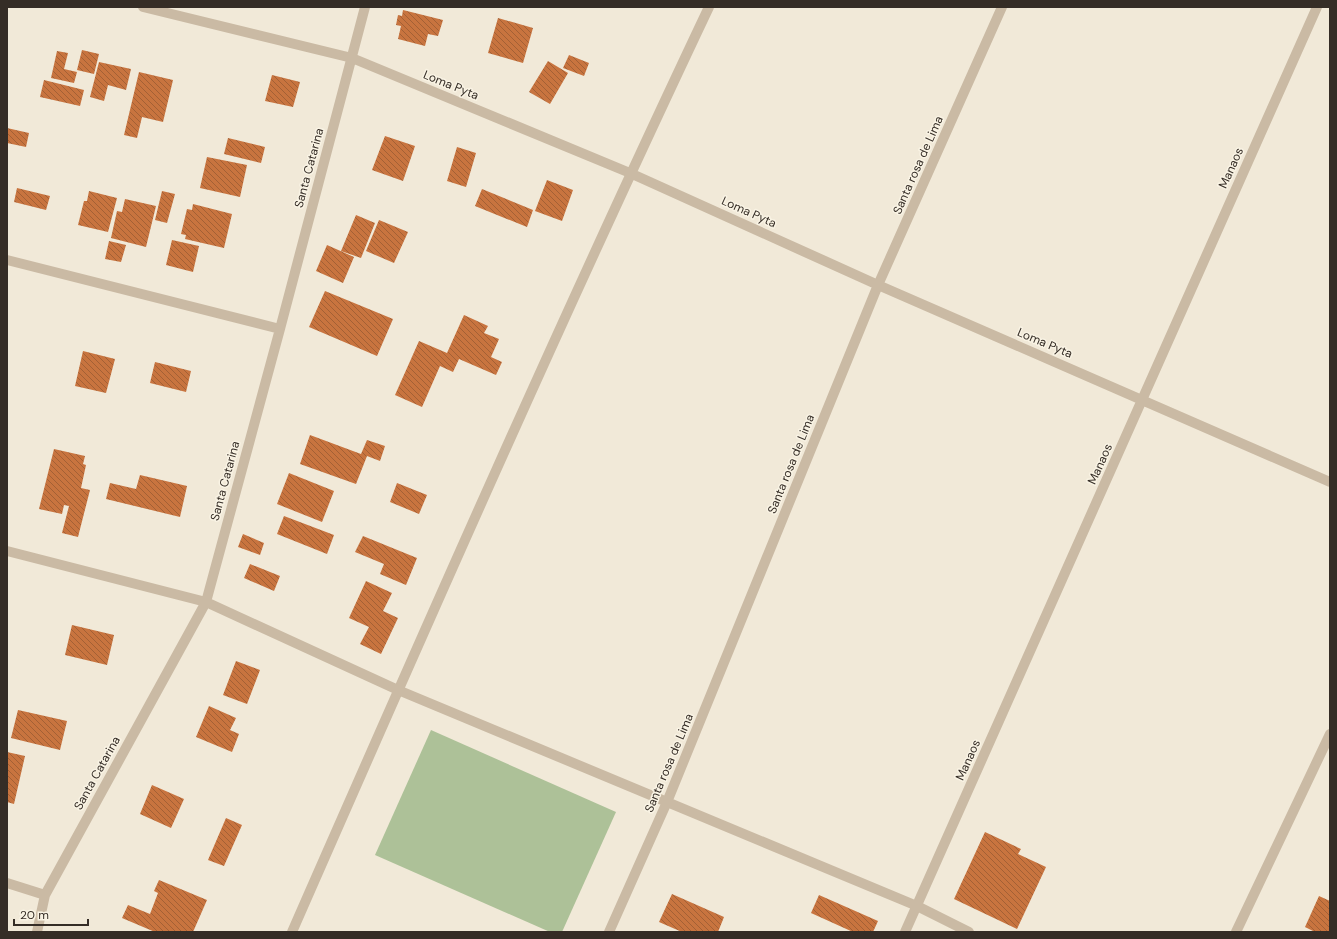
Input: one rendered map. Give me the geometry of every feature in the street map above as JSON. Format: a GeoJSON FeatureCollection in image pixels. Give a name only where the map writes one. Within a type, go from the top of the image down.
{"type":"FeatureCollection","features":[{"type":"Feature","properties":{"kind":"street","name":"Loma Pyta"},"geometry":{"type":"LineString","coordinates":[[144,7],[352,58],[630,173],[878,285],[1143,399],[1330,482]]}},
{"type":"Feature","properties":{"kind":"street","name":"Santa Catarina"},"geometry":{"type":"LineString","coordinates":[[37,932],[45,895],[206,602],[365,7]]}},
{"type":"Feature","properties":{"kind":"street"},"geometry":{"type":"LineString","coordinates":[[292,932],[398,690],[630,173],[709,7]]}},
{"type":"Feature","properties":{"kind":"street","name":"Santa rosa de Lima"},"geometry":{"type":"LineString","coordinates":[[609,932],[667,802],[878,285],[1002,7]]}},
{"type":"Feature","properties":{"kind":"street","name":"Manaos"},"geometry":{"type":"LineString","coordinates":[[906,932],[1317,7]]}},
{"type":"Feature","properties":{"kind":"street"},"geometry":{"type":"LineString","coordinates":[[7,260],[280,329]]}},
{"type":"Feature","properties":{"kind":"street"},"geometry":{"type":"LineString","coordinates":[[7,551],[206,602],[398,690],[917,906],[969,932]]}},
{"type":"Feature","properties":{"kind":"street"},"geometry":{"type":"LineString","coordinates":[[1236,932],[1330,734]]}},
{"type":"Feature","properties":{"kind":"street"},"geometry":{"type":"LineString","coordinates":[[7,883],[45,895]]}},
{"type":"Feature","properties":{"kind":"green space"},"geometry":{"type":"Polygon","coordinates":[[[431,730],[616,812],[562,932],[550,932],[375,855],[431,730]]]}},
{"type":"Feature","properties":{"kind":"building"},"geometry":{"type":"Polygon","coordinates":[[[403,10],[443,20],[438,36],[428,34],[425,46],[398,39],[401,26],[396,25],[398,15],[402,16],[403,10]]]}},
{"type":"Feature","properties":{"kind":"building"},"geometry":{"type":"Polygon","coordinates":[[[498,18],[533,28],[523,63],[488,53],[498,18]]]}},
{"type":"Feature","properties":{"kind":"building"},"geometry":{"type":"Polygon","coordinates":[[[82,50],[99,54],[94,74],[77,70],[82,50]]]}},
{"type":"Feature","properties":{"kind":"building"},"geometry":{"type":"Polygon","coordinates":[[[57,51],[68,53],[64,69],[77,72],[74,83],[51,78],[57,51]]]}},
{"type":"Feature","properties":{"kind":"building"},"geometry":{"type":"Polygon","coordinates":[[[569,55],[589,63],[584,76],[563,68],[569,55]]]}},
{"type":"Feature","properties":{"kind":"building"},"geometry":{"type":"Polygon","coordinates":[[[548,61],[568,73],[550,104],[529,92],[548,61]]]}},
{"type":"Feature","properties":{"kind":"building"},"geometry":{"type":"Polygon","coordinates":[[[99,62],[131,69],[126,90],[108,85],[104,101],[90,97],[99,62]]]}},
{"type":"Feature","properties":{"kind":"building"},"geometry":{"type":"Polygon","coordinates":[[[139,72],[173,80],[163,122],[142,117],[137,138],[124,135],[139,72]]]}},
{"type":"Feature","properties":{"kind":"building"},"geometry":{"type":"Polygon","coordinates":[[[272,75],[300,82],[293,107],[265,101],[272,75]]]}},
{"type":"Feature","properties":{"kind":"building"},"geometry":{"type":"Polygon","coordinates":[[[44,80],[84,90],[80,106],[40,97],[44,80]]]}},
{"type":"Feature","properties":{"kind":"building"},"geometry":{"type":"Polygon","coordinates":[[[7,128],[29,133],[26,147],[7,143],[7,128]]]}},
{"type":"Feature","properties":{"kind":"building"},"geometry":{"type":"Polygon","coordinates":[[[385,136],[415,146],[403,181],[372,170],[385,136]]]}},
{"type":"Feature","properties":{"kind":"building"},"geometry":{"type":"Polygon","coordinates":[[[228,138],[265,147],[261,163],[224,154],[228,138]]]}},
{"type":"Feature","properties":{"kind":"building"},"geometry":{"type":"Polygon","coordinates":[[[457,147],[476,153],[466,187],[447,181],[457,147]]]}},
{"type":"Feature","properties":{"kind":"building"},"geometry":{"type":"Polygon","coordinates":[[[207,157],[247,165],[240,197],[200,188],[207,157]]]}},
{"type":"Feature","properties":{"kind":"building"},"geometry":{"type":"Polygon","coordinates":[[[547,180],[573,190],[562,221],[535,211],[547,180]]]}},
{"type":"Feature","properties":{"kind":"building"},"geometry":{"type":"Polygon","coordinates":[[[17,188],[50,196],[46,210],[14,202],[17,188]]]}},
{"type":"Feature","properties":{"kind":"building"},"geometry":{"type":"Polygon","coordinates":[[[482,189],[533,210],[527,227],[475,206],[482,189]]]}},
{"type":"Feature","properties":{"kind":"building"},"geometry":{"type":"Polygon","coordinates":[[[89,191],[117,198],[108,232],[78,225],[84,201],[87,201],[89,191]]]}},
{"type":"Feature","properties":{"kind":"building"},"geometry":{"type":"Polygon","coordinates":[[[162,191],[175,194],[167,223],[155,220],[162,191]]]}},
{"type":"Feature","properties":{"kind":"building"},"geometry":{"type":"Polygon","coordinates":[[[125,199],[156,206],[146,247],[111,238],[117,211],[122,212],[125,199]]]}},
{"type":"Feature","properties":{"kind":"building"},"geometry":{"type":"Polygon","coordinates":[[[193,204],[232,214],[224,248],[185,239],[186,235],[181,234],[187,209],[192,210],[193,204]]]}},
{"type":"Feature","properties":{"kind":"building"},"geometry":{"type":"Polygon","coordinates":[[[356,215],[375,223],[361,258],[341,251],[356,215]]]}},
{"type":"Feature","properties":{"kind":"building"},"geometry":{"type":"Polygon","coordinates":[[[379,220],[408,232],[394,263],[366,251],[379,220]]]}},
{"type":"Feature","properties":{"kind":"building"},"geometry":{"type":"Polygon","coordinates":[[[172,240],[199,246],[193,272],[166,265],[172,240]]]}},
{"type":"Feature","properties":{"kind":"building"},"geometry":{"type":"Polygon","coordinates":[[[109,241],[126,245],[121,262],[105,259],[109,241]]]}},
{"type":"Feature","properties":{"kind":"building"},"geometry":{"type":"Polygon","coordinates":[[[327,245],[354,257],[343,283],[316,271],[327,245]]]}},
{"type":"Feature","properties":{"kind":"building"},"geometry":{"type":"Polygon","coordinates":[[[325,291],[393,319],[377,356],[309,327],[325,291]]]}},
{"type":"Feature","properties":{"kind":"building"},"geometry":{"type":"Polygon","coordinates":[[[464,315],[488,326],[484,333],[499,339],[491,357],[502,362],[496,375],[459,359],[453,372],[440,366],[422,407],[395,395],[419,341],[447,353],[464,315]]]}},
{"type":"Feature","properties":{"kind":"building"},"geometry":{"type":"Polygon","coordinates":[[[83,351],[115,359],[106,393],[75,386],[83,351]]]}},
{"type":"Feature","properties":{"kind":"building"},"geometry":{"type":"Polygon","coordinates":[[[155,362],[191,371],[186,392],[150,383],[155,362]]]}},
{"type":"Feature","properties":{"kind":"building"},"geometry":{"type":"Polygon","coordinates":[[[310,435],[361,454],[367,440],[385,446],[380,461],[367,456],[356,484],[300,464],[310,435]]]}},
{"type":"Feature","properties":{"kind":"building"},"geometry":{"type":"Polygon","coordinates":[[[54,449],[85,456],[83,464],[86,465],[81,488],[90,490],[78,537],[62,533],[69,506],[64,505],[62,514],[39,509],[54,449]]]}},
{"type":"Feature","properties":{"kind":"building"},"geometry":{"type":"Polygon","coordinates":[[[289,473],[334,491],[322,522],[277,504],[289,473]]]}},
{"type":"Feature","properties":{"kind":"building"},"geometry":{"type":"Polygon","coordinates":[[[140,475],[187,486],[180,517],[106,499],[110,483],[136,489],[140,475]]]}},
{"type":"Feature","properties":{"kind":"building"},"geometry":{"type":"Polygon","coordinates":[[[397,483],[427,495],[419,514],[390,502],[397,483]]]}},
{"type":"Feature","properties":{"kind":"building"},"geometry":{"type":"Polygon","coordinates":[[[284,516],[334,535],[327,554],[277,534],[284,516]]]}},
{"type":"Feature","properties":{"kind":"building"},"geometry":{"type":"Polygon","coordinates":[[[243,534],[264,543],[260,555],[238,547],[243,534]]]}},
{"type":"Feature","properties":{"kind":"building"},"geometry":{"type":"Polygon","coordinates":[[[363,536],[417,558],[406,585],[380,574],[384,564],[355,552],[363,536]]]}},
{"type":"Feature","properties":{"kind":"building"},"geometry":{"type":"Polygon","coordinates":[[[250,564],[280,576],[274,591],[244,578],[250,564]]]}},
{"type":"Feature","properties":{"kind":"building"},"geometry":{"type":"Polygon","coordinates":[[[366,581],[392,593],[383,611],[398,618],[381,654],[360,644],[369,627],[349,618],[366,581]]]}},
{"type":"Feature","properties":{"kind":"building"},"geometry":{"type":"Polygon","coordinates":[[[72,625],[114,635],[107,665],[65,655],[72,625]]]}},
{"type":"Feature","properties":{"kind":"building"},"geometry":{"type":"Polygon","coordinates":[[[236,661],[260,670],[247,704],[223,695],[236,661]]]}},
{"type":"Feature","properties":{"kind":"building"},"geometry":{"type":"Polygon","coordinates":[[[209,706],[236,718],[230,730],[239,734],[232,752],[196,737],[209,706]]]}},
{"type":"Feature","properties":{"kind":"building"},"geometry":{"type":"Polygon","coordinates":[[[18,710],[67,721],[60,750],[11,738],[18,710]]]}},
{"type":"Feature","properties":{"kind":"building"},"geometry":{"type":"Polygon","coordinates":[[[7,752],[25,756],[14,804],[7,802],[7,752]]]}},
{"type":"Feature","properties":{"kind":"building"},"geometry":{"type":"Polygon","coordinates":[[[152,785],[184,799],[171,828],[140,814],[152,785]]]}},
{"type":"Feature","properties":{"kind":"building"},"geometry":{"type":"Polygon","coordinates":[[[226,818],[242,825],[224,866],[208,860],[226,818]]]}},
{"type":"Feature","properties":{"kind":"building"},"geometry":{"type":"Polygon","coordinates":[[[985,832],[1021,849],[1018,854],[1046,867],[1017,929],[954,899],[985,832]]]}},
{"type":"Feature","properties":{"kind":"building"},"geometry":{"type":"Polygon","coordinates":[[[159,880],[207,900],[193,932],[155,932],[122,918],[128,905],[150,914],[158,893],[154,891],[159,880]]]}},
{"type":"Feature","properties":{"kind":"building"},"geometry":{"type":"Polygon","coordinates":[[[672,894],[724,917],[718,932],[682,932],[659,922],[672,894]]]}},
{"type":"Feature","properties":{"kind":"building"},"geometry":{"type":"Polygon","coordinates":[[[819,895],[878,921],[873,932],[853,932],[811,913],[819,895]]]}},
{"type":"Feature","properties":{"kind":"building"},"geometry":{"type":"Polygon","coordinates":[[[1319,896],[1330,901],[1330,932],[1315,932],[1305,927],[1319,896]]]}}]}
